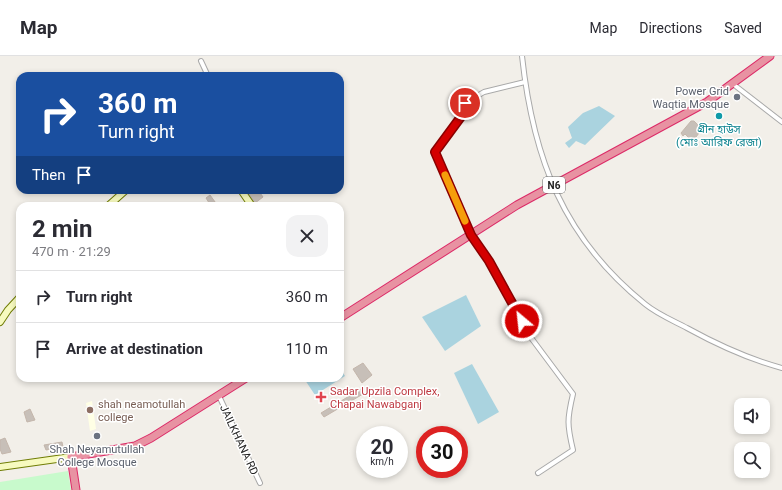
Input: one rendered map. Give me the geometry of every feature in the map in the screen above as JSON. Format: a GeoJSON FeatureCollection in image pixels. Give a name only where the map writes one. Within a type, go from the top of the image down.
{"type":"FeatureCollection","features":[{"type":"Feature","properties":{"kind":"highway","name":"N6"},"geometry":{"type":"LineString","coordinates":[[344,315],[517,205],[708,102],[770,56]]}},
{"type":"Feature","properties":{"kind":"highway"},"geometry":{"type":"LineString","coordinates":[[76,490],[71,457],[135,446],[151,438],[240,382]]}},
{"type":"Feature","properties":{"kind":"street"},"geometry":{"type":"LineString","coordinates":[[522,56],[525,82],[537,141],[552,186],[576,230],[608,270],[646,305],[707,340],[754,361],[782,368]]}},
{"type":"Feature","properties":{"kind":"street"},"geometry":{"type":"LineString","coordinates":[[200,61],[206,72]]}},
{"type":"Feature","properties":{"kind":"street"},"geometry":{"type":"LineString","coordinates":[[525,82],[484,92],[465,103],[463,114],[435,152],[471,235],[489,261],[529,335],[573,394],[567,426],[573,450],[538,473]]}},
{"type":"Feature","properties":{"kind":"street"},"geometry":{"type":"LineString","coordinates":[[733,84],[782,122]]}},
{"type":"Feature","properties":{"kind":"street"},"geometry":{"type":"LineString","coordinates":[[112,202],[122,194]]}},
{"type":"Feature","properties":{"kind":"street"},"geometry":{"type":"LineString","coordinates":[[0,322],[16,301]]}},
{"type":"Feature","properties":{"kind":"street","name":"JAILKHANA RD"},"geometry":{"type":"LineString","coordinates":[[219,396],[260,484]]}},
{"type":"Feature","properties":{"kind":"street"},"geometry":{"type":"LineString","coordinates":[[0,467],[71,457]]}},
{"type":"Feature","properties":{"kind":"shaded area","name":"shah neamotullah college"},"geometry":{"type":"Polygon","coordinates":[[[92,401],[96,429],[90,431],[86,403],[92,401]]]}},
{"type":"Feature","properties":{"kind":"green space"},"geometry":{"type":"Polygon","coordinates":[[[68,471],[71,490],[0,490],[0,482],[68,471]]]}},
{"type":"Feature","properties":{"kind":"water"},"geometry":{"type":"Polygon","coordinates":[[[599,106],[615,116],[585,145],[576,141],[569,148],[565,143],[572,138],[568,127],[583,113],[599,106]]]}},
{"type":"Feature","properties":{"kind":"water"},"geometry":{"type":"Polygon","coordinates":[[[466,295],[481,326],[445,351],[422,317],[466,295]]]}},
{"type":"Feature","properties":{"kind":"water"},"geometry":{"type":"Polygon","coordinates":[[[472,364],[499,412],[478,424],[454,373],[472,364]]]}},
{"type":"Feature","properties":{"kind":"water"},"geometry":{"type":"Polygon","coordinates":[[[306,382],[336,382],[315,395],[306,382]]]}},
{"type":"Feature","properties":{"kind":"building"},"geometry":{"type":"Polygon","coordinates":[[[691,121],[694,121],[702,129],[696,137],[689,138],[685,134],[683,136],[681,133],[691,121]]]}},
{"type":"Feature","properties":{"kind":"building"},"geometry":{"type":"Polygon","coordinates":[[[249,194],[261,194],[263,197],[254,202],[249,194]]]}},
{"type":"Feature","properties":{"kind":"building"},"geometry":{"type":"Polygon","coordinates":[[[210,195],[215,202],[208,202],[206,198],[210,195]]]}},
{"type":"Feature","properties":{"kind":"building"},"geometry":{"type":"Polygon","coordinates":[[[363,363],[372,375],[362,383],[353,369],[363,363]]]}},
{"type":"Feature","properties":{"kind":"building"},"geometry":{"type":"Polygon","coordinates":[[[361,389],[363,394],[324,417],[321,413],[361,389]]]}},
{"type":"Feature","properties":{"kind":"building"},"geometry":{"type":"Polygon","coordinates":[[[30,409],[35,420],[27,422],[24,412],[30,409]]]}},
{"type":"Feature","properties":{"kind":"building"},"geometry":{"type":"Polygon","coordinates":[[[5,438],[11,452],[2,454],[0,449],[0,440],[5,438]]]}},
{"type":"Feature","properties":{"kind":"building"},"geometry":{"type":"Polygon","coordinates":[[[62,442],[63,447],[46,450],[44,445],[62,442]]]}},
{"type":"Feature","properties":{"kind":"slow traffic"},"geometry":{"type":"LineString","coordinates":[[445,175],[465,221]]}},
{"type":"Feature","properties":{"kind":"place","name":"Power Grid Waqtia Mosque"},"geometry":{"type":"Point","coordinates":[737,97]}},
{"type":"Feature","properties":{"kind":"place","name":"গ্রীন হাউস (মোঃ আরিফ রেজা)"},"geometry":{"type":"Point","coordinates":[719,116]}},
{"type":"Feature","properties":{"kind":"place","name":"Sadar Upzila Complex, Chapai Nawabganj"},"geometry":{"type":"Point","coordinates":[321,397]}},
{"type":"Feature","properties":{"kind":"place","name":"shah neamotullah college"},"geometry":{"type":"Point","coordinates":[90,410]}},
{"type":"Feature","properties":{"kind":"place","name":"Shah Neyamutullah College Mosque"},"geometry":{"type":"Point","coordinates":[97,436]}},
{"type":"Feature","properties":{"kind":"route"},"geometry":{"type":"LineString","coordinates":[[465,103],[463,114],[450,129],[435,152],[471,235],[489,261],[522,321]]}}]}
